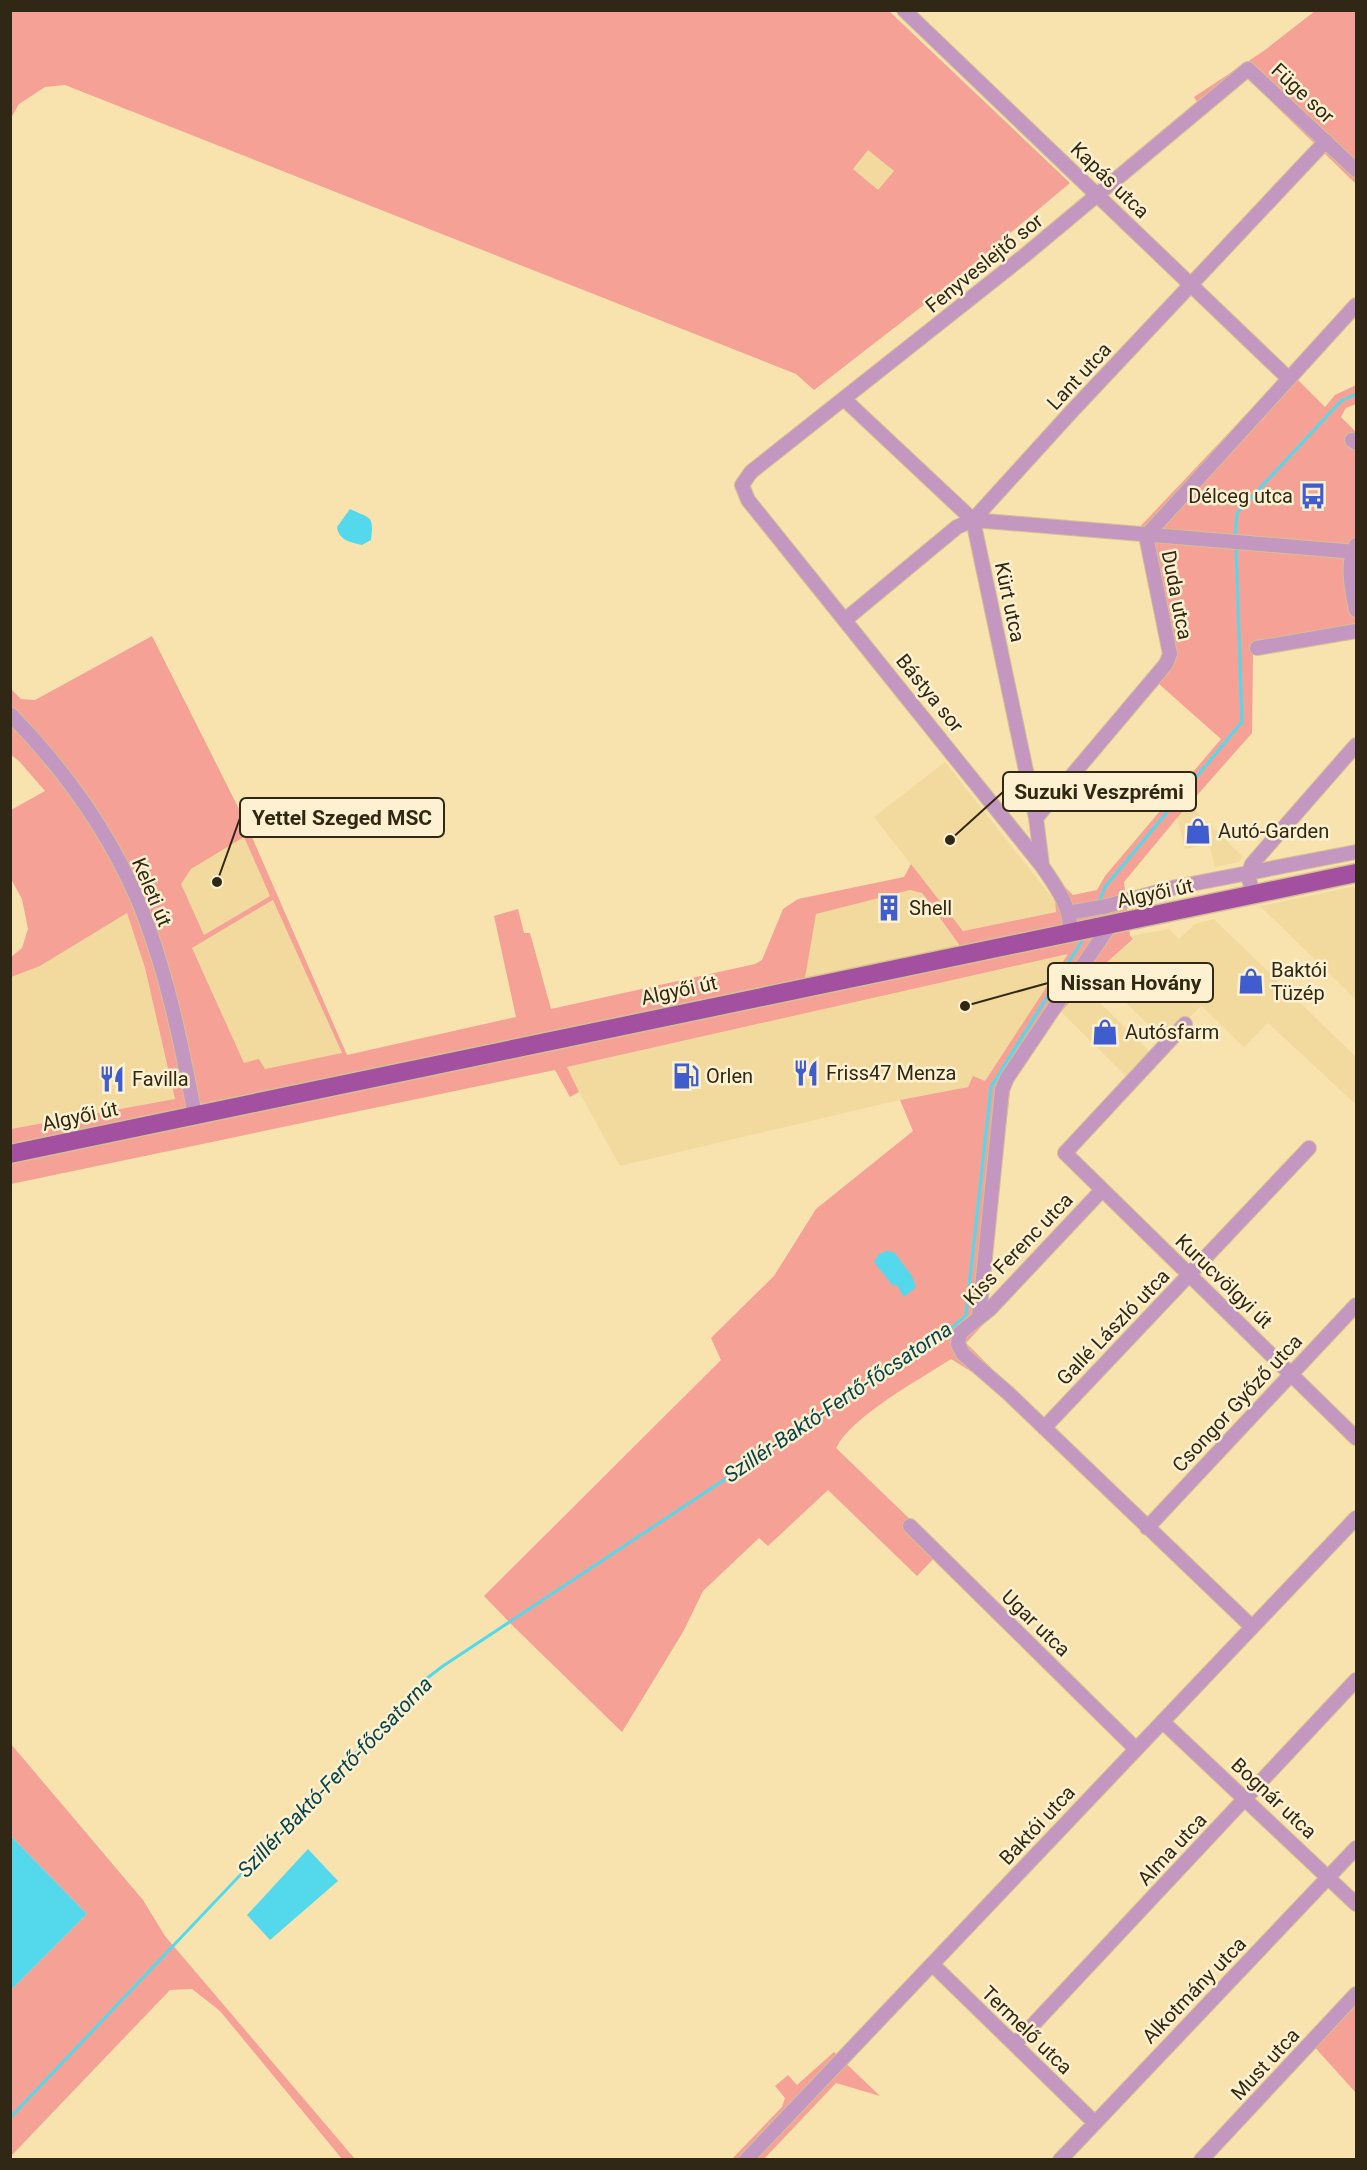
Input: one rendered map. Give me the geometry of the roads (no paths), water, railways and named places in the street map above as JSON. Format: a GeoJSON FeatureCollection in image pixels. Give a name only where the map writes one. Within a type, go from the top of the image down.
{"type":"FeatureCollection","features":[{"type":"Feature","properties":{"kind":"main road","name":"Algyői út"},"geometry":{"type":"LineString","coordinates":[[10,1154],[1356,873]]}},
{"type":"Feature","properties":{"kind":"street","name":"Kapás utca"},"geometry":{"type":"LineString","coordinates":[[904,10],[1288,378]]}},
{"type":"Feature","properties":{"kind":"street","name":"Fenyveslejtő sor"},"geometry":{"type":"LineString","coordinates":[[742,485],[751,472],[1098,196],[1248,69]]}},
{"type":"Feature","properties":{"kind":"street","name":"Füge sor"},"geometry":{"type":"LineString","coordinates":[[1248,69],[1356,170]]}},
{"type":"Feature","properties":{"kind":"street","name":"Lant utca"},"geometry":{"type":"LineString","coordinates":[[846,620],[957,526],[973,520],[1326,141]]}},
{"type":"Feature","properties":{"kind":"street","name":"Duda utca"},"geometry":{"type":"LineString","coordinates":[[1020,837],[1166,664],[1170,654],[1146,536],[1356,305]]}},
{"type":"Feature","properties":{"kind":"street"},"geometry":{"type":"LineString","coordinates":[[844,399],[973,520],[1146,536],[1355,549],[1350,571],[1356,610]]}},
{"type":"Feature","properties":{"kind":"street","name":"Bástya sor"},"geometry":{"type":"LineString","coordinates":[[742,485],[748,500],[1042,866],[1058,890],[1068,913],[1072,933]]}},
{"type":"Feature","properties":{"kind":"street","name":"Kürt utca"},"geometry":{"type":"LineString","coordinates":[[973,520],[1036,820],[1042,866]]}},
{"type":"Feature","properties":{"kind":"street"},"geometry":{"type":"LineString","coordinates":[[1257,648],[1356,632]]}},
{"type":"Feature","properties":{"kind":"street","name":"Keleti út"},"geometry":{"type":"LineString","coordinates":[[10,714],[45,751],[75,789],[125,873],[160,965],[175,1018],[195,1114]]}},
{"type":"Feature","properties":{"kind":"street"},"geometry":{"type":"LineString","coordinates":[[1253,896],[1248,874],[1252,864],[1356,745]]}},
{"type":"Feature","properties":{"kind":"street","name":"Algyői út"},"geometry":{"type":"LineString","coordinates":[[1068,913],[1107,906],[1176,887],[1356,852]]}},
{"type":"Feature","properties":{"kind":"street"},"geometry":{"type":"LineString","coordinates":[[1262,853],[1273,869]]}},
{"type":"Feature","properties":{"kind":"street"},"geometry":{"type":"LineString","coordinates":[[980,1317],[1002,1090],[1007,1078],[1104,927]]}},
{"type":"Feature","properties":{"kind":"street","name":"Kurucvölgyi út"},"geometry":{"type":"LineString","coordinates":[[1185,1024],[1065,1153],[1356,1438]]}},
{"type":"Feature","properties":{"kind":"street","name":"Gallé László utca"},"geometry":{"type":"LineString","coordinates":[[1044,1428],[1309,1148]]}},
{"type":"Feature","properties":{"kind":"street","name":"Kiss Ferenc utca"},"geometry":{"type":"LineString","coordinates":[[1044,1428],[963,1354],[958,1344],[960,1333],[990,1309],[1102,1190]]}},
{"type":"Feature","properties":{"kind":"street","name":"Csongor Győző utca"},"geometry":{"type":"LineString","coordinates":[[1147,1528],[1356,1305]]}},
{"type":"Feature","properties":{"kind":"street"},"geometry":{"type":"LineString","coordinates":[[1044,1428],[1252,1627]]}},
{"type":"Feature","properties":{"kind":"street","name":"Baktói utca"},"geometry":{"type":"LineString","coordinates":[[746,2160],[1356,1518]]}},
{"type":"Feature","properties":{"kind":"street","name":"Ugar utca"},"geometry":{"type":"LineString","coordinates":[[909,1526],[1136,1749]]}},
{"type":"Feature","properties":{"kind":"street","name":"Alma utca"},"geometry":{"type":"LineString","coordinates":[[1015,2044],[1356,1680]]}},
{"type":"Feature","properties":{"kind":"street","name":"Bognár utca"},"geometry":{"type":"LineString","coordinates":[[1163,1722],[1356,1904]]}},
{"type":"Feature","properties":{"kind":"street","name":"Alkotmány utca"},"geometry":{"type":"LineString","coordinates":[[1070,2156],[1095,2123],[1356,1848]]}},
{"type":"Feature","properties":{"kind":"street","name":"Termelő utca"},"geometry":{"type":"LineString","coordinates":[[932,1964],[1095,2123]]}},
{"type":"Feature","properties":{"kind":"street","name":"Must utca"},"geometry":{"type":"LineString","coordinates":[[1201,2160],[1356,1994]]}},
{"type":"Feature","properties":{"kind":"water"},"geometry":{"type":"Polygon","coordinates":[[[350,509],[367,517],[371,522],[371,540],[362,545],[346,540],[338,532],[337,527],[350,509]]]}},
{"type":"Feature","properties":{"kind":"water"},"geometry":{"type":"Polygon","coordinates":[[[886,1251],[894,1252],[912,1276],[916,1287],[904,1297],[896,1284],[893,1286],[874,1262],[878,1255],[886,1251]]]}},
{"type":"Feature","properties":{"kind":"water"},"geometry":{"type":"Polygon","coordinates":[[[11,1836],[87,1914],[11,1990],[11,1836]]]}},
{"type":"Feature","properties":{"kind":"water"},"geometry":{"type":"Polygon","coordinates":[[[308,1849],[338,1881],[270,1940],[247,1915],[308,1849]]]}},
{"type":"Feature","properties":{"kind":"waterway","name":"Szillér-Baktó-Fertő-főcsatorna"},"geometry":{"type":"LineString","coordinates":[[1235,536],[1237,513],[1341,401],[1356,394]]}},
{"type":"Feature","properties":{"kind":"waterway","name":"Szillér-Baktó-Fertő-főcsatorna"},"geometry":{"type":"LineString","coordinates":[[1099,902],[1105,887],[1242,722],[1236,546]]}},
{"type":"Feature","properties":{"kind":"waterway","name":"Szillér-Baktó-Fertő-főcsatorna"},"geometry":{"type":"LineString","coordinates":[[10,2118],[426,1679],[946,1333],[966,1315],[991,1087],[1085,936]]}},
{"type":"Feature","properties":{"kind":"place","name":"Délceg utca"},"geometry":{"type":"Point","coordinates":[1313,496]}},
{"type":"Feature","properties":{"kind":"place","name":"Autó-Garden"},"geometry":{"type":"Point","coordinates":[1198,831]}},
{"type":"Feature","properties":{"kind":"place","name":"Suzuki Veszprémi"},"geometry":{"type":"Point","coordinates":[950,840]}},
{"type":"Feature","properties":{"kind":"place","name":"Yettel Szeged MSC"},"geometry":{"type":"Point","coordinates":[217,882]}},
{"type":"Feature","properties":{"kind":"place","name":"Shell"},"geometry":{"type":"Point","coordinates":[889,908]}},
{"type":"Feature","properties":{"kind":"place","name":"Baktói Tüzép"},"geometry":{"type":"Point","coordinates":[1251,981]}},
{"type":"Feature","properties":{"kind":"place","name":"Nissan Hovány"},"geometry":{"type":"Point","coordinates":[965,1006]}},
{"type":"Feature","properties":{"kind":"place","name":"Autósfarm"},"geometry":{"type":"Point","coordinates":[1105,1032]}},
{"type":"Feature","properties":{"kind":"place","name":"Friss47 Menza"},"geometry":{"type":"Point","coordinates":[806,1073]}},
{"type":"Feature","properties":{"kind":"place","name":"Orlen"},"geometry":{"type":"Point","coordinates":[686,1076]}},
{"type":"Feature","properties":{"kind":"place","name":"Favilla"},"geometry":{"type":"Point","coordinates":[112,1079]}}]}
